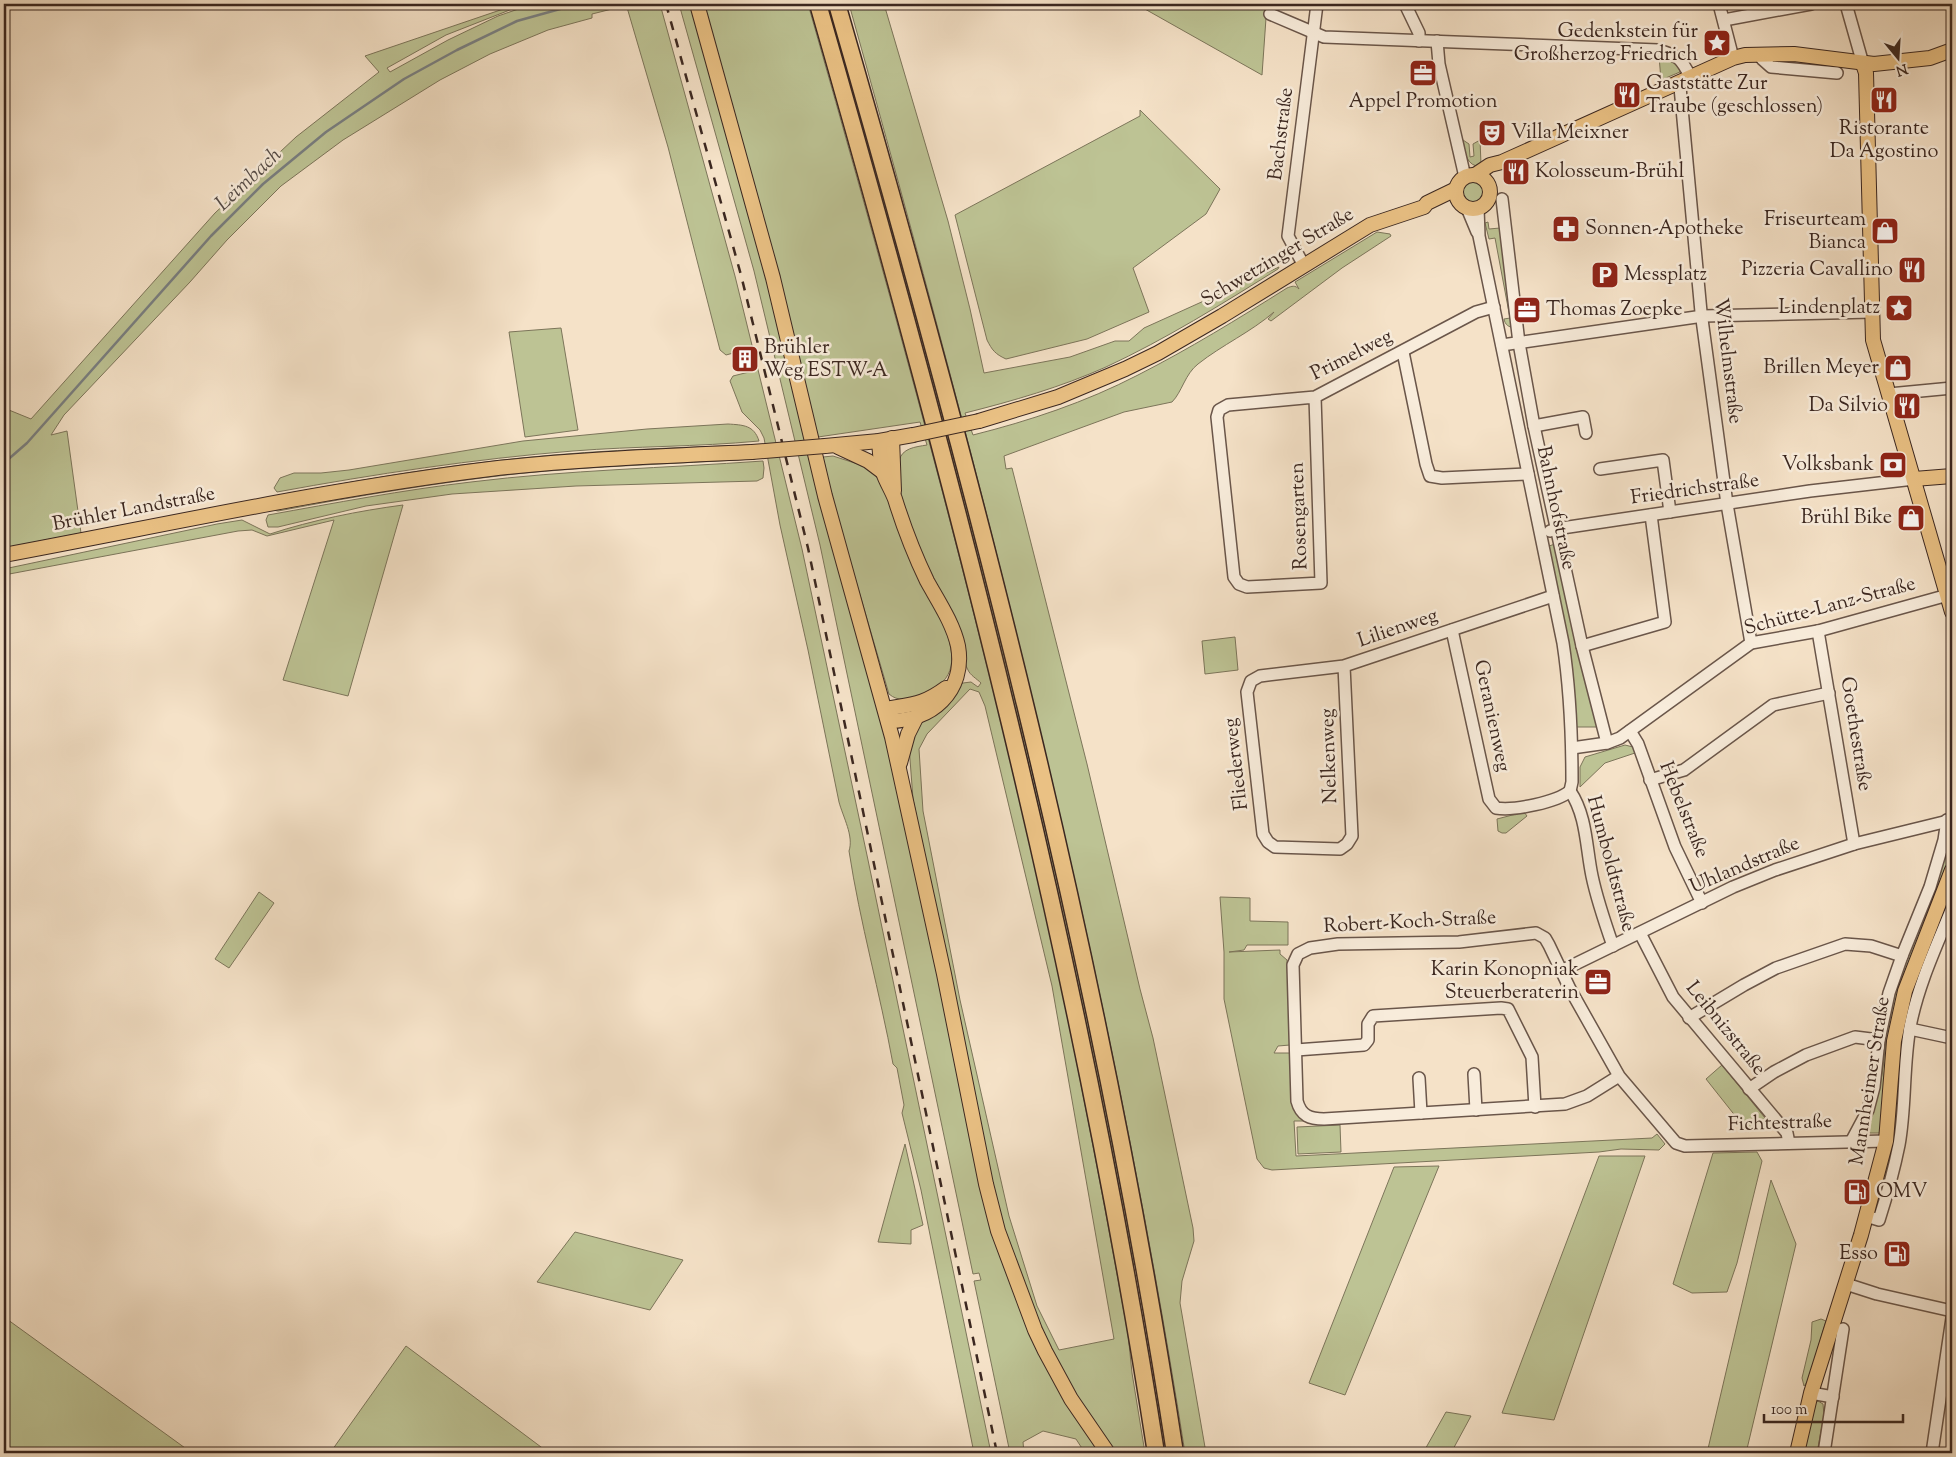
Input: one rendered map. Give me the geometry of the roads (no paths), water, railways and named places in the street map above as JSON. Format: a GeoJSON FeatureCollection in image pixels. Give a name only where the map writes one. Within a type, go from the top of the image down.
{"type":"FeatureCollection","features":[{"type":"Feature","properties":{"kind":"highway"},"geometry":{"type":"LineString","coordinates":[[818,4],[921,372],[978,589],[1018,754],[1088,1068],[1111,1188],[1156,1453]]}},
{"type":"Feature","properties":{"kind":"highway"},"geometry":{"type":"LineString","coordinates":[[837,4],[949,404],[1041,769],[1109,1081],[1147,1283],[1175,1453]]}},
{"type":"Feature","properties":{"kind":"main road"},"geometry":{"type":"LineString","coordinates":[[697,4],[770,269],[825,496],[887,715],[945,980],[986,1184],[998,1231],[1034,1330],[1044,1351],[1071,1398],[1108,1453]]}},
{"type":"Feature","properties":{"kind":"main road"},"geometry":{"type":"LineString","coordinates":[[1470,176],[1484,179],[1488,183],[1489,198],[1483,206],[1465,202],[1459,182],[1490,165],[1502,162],[1733,58],[1761,54],[1794,54],[1863,64],[1930,58],[1952,51]]}},
{"type":"Feature","properties":{"kind":"main road"},"geometry":{"type":"LineString","coordinates":[[1863,64],[1866,73],[1873,340],[1952,612]]}},
{"type":"Feature","properties":{"kind":"main road"},"geometry":{"type":"LineString","coordinates":[[1488,183],[1502,162]]}},
{"type":"Feature","properties":{"kind":"main road","name":"Schwetzinger Straße"},"geometry":{"type":"LineString","coordinates":[[752,452],[886,440],[979,421],[1066,394],[1158,353],[1370,225],[1424,207],[1465,202]]}},
{"type":"Feature","properties":{"kind":"main road"},"geometry":{"type":"LineString","coordinates":[[886,440],[884,473],[909,542],[955,636],[958,662],[949,693],[937,706],[916,718],[900,721],[887,715]]}},
{"type":"Feature","properties":{"kind":"main road"},"geometry":{"type":"LineString","coordinates":[[886,440],[894,497]]}},
{"type":"Feature","properties":{"kind":"main road"},"geometry":{"type":"LineString","coordinates":[[830,446],[868,461],[884,473]]}},
{"type":"Feature","properties":{"kind":"main road","name":"Brühler Landstraße"},"geometry":{"type":"LineString","coordinates":[[4,555],[404,481],[492,469],[592,460],[752,452]]}},
{"type":"Feature","properties":{"kind":"main road"},"geometry":{"type":"LineString","coordinates":[[1914,479],[1952,476]]}},
{"type":"Feature","properties":{"kind":"main road"},"geometry":{"type":"LineString","coordinates":[[887,715],[923,702],[937,695],[953,683]]}},
{"type":"Feature","properties":{"kind":"main road"},"geometry":{"type":"LineString","coordinates":[[899,766],[908,734],[916,718]]}},
{"type":"Feature","properties":{"kind":"main road","name":"Mannheimer Straße"},"geometry":{"type":"LineString","coordinates":[[1797,1453],[1811,1393],[1846,1284],[1886,1141],[1897,1021],[1905,991],[1952,870]]}},
{"type":"Feature","properties":{"kind":"street","name":"Bachstraße"},"geometry":{"type":"LineString","coordinates":[[1303,264],[1288,236],[1317,4]]}},
{"type":"Feature","properties":{"kind":"street"},"geometry":{"type":"LineString","coordinates":[[1405,4],[1420,33],[1419,41]]}},
{"type":"Feature","properties":{"kind":"street"},"geometry":{"type":"LineString","coordinates":[[1719,4],[1733,58]]}},
{"type":"Feature","properties":{"kind":"street"},"geometry":{"type":"LineString","coordinates":[[1724,20],[1811,4]]}},
{"type":"Feature","properties":{"kind":"street"},"geometry":{"type":"LineString","coordinates":[[1846,4],[1863,64]]}},
{"type":"Feature","properties":{"kind":"street"},"geometry":{"type":"LineString","coordinates":[[1270,14],[1324,38],[1658,50],[1676,55],[1682,60],[1685,80]]}},
{"type":"Feature","properties":{"kind":"street"},"geometry":{"type":"LineString","coordinates":[[1437,41],[1439,64],[1470,176]]}},
{"type":"Feature","properties":{"kind":"street"},"geometry":{"type":"LineString","coordinates":[[1761,54],[1762,59],[1770,67],[1838,73]]}},
{"type":"Feature","properties":{"kind":"street","name":"Wilhelmstraße"},"geometry":{"type":"LineString","coordinates":[[1685,80],[1680,87],[1703,316],[1727,504],[1752,643]]}},
{"type":"Feature","properties":{"kind":"street","name":"Bahnhofstraße"},"geometry":{"type":"LineString","coordinates":[[1502,199],[1519,343],[1534,426],[1582,646],[1607,743]]}},
{"type":"Feature","properties":{"kind":"street","name":"Bahnhofstraße"},"geometry":{"type":"LineString","coordinates":[[1465,202],[1479,236],[1554,596],[1568,680],[1572,748],[1570,791]]}},
{"type":"Feature","properties":{"kind":"street","name":"Primelweg"},"geometry":{"type":"LineString","coordinates":[[1219,410],[1228,405],[1315,397],[1476,312],[1494,307]]}},
{"type":"Feature","properties":{"kind":"street"},"geometry":{"type":"LineString","coordinates":[[1502,345],[1703,316],[1872,312]]}},
{"type":"Feature","properties":{"kind":"street"},"geometry":{"type":"LineString","coordinates":[[1403,352],[1430,476],[1442,478],[1528,474]]}},
{"type":"Feature","properties":{"kind":"street"},"geometry":{"type":"LineString","coordinates":[[1889,394],[1952,388]]}},
{"type":"Feature","properties":{"kind":"street","name":"Rosengarten"},"geometry":{"type":"LineString","coordinates":[[1219,410],[1217,418],[1234,577],[1239,584],[1247,587],[1321,583],[1315,397]]}},
{"type":"Feature","properties":{"kind":"street"},"geometry":{"type":"LineString","coordinates":[[1534,426],[1583,416],[1586,433]]}},
{"type":"Feature","properties":{"kind":"street"},"geometry":{"type":"LineString","coordinates":[[1600,469],[1662,460],[1670,512]]}},
{"type":"Feature","properties":{"kind":"street","name":"Friedrichstraße"},"geometry":{"type":"LineString","coordinates":[[1542,533],[1557,529],[1869,483],[1914,479]]}},
{"type":"Feature","properties":{"kind":"street"},"geometry":{"type":"LineString","coordinates":[[1582,646],[1665,622],[1651,515]]}},
{"type":"Feature","properties":{"kind":"street","name":"Schütte-Lanz-Straße"},"geometry":{"type":"LineString","coordinates":[[1572,748],[1607,743],[1620,738],[1752,643],[1818,631],[1948,595]]}},
{"type":"Feature","properties":{"kind":"street","name":"Lilienweg"},"geometry":{"type":"LineString","coordinates":[[1251,681],[1260,676],[1344,666],[1554,596]]}},
{"type":"Feature","properties":{"kind":"street","name":"Geranienweg"},"geometry":{"type":"LineString","coordinates":[[1452,630],[1457,644],[1489,799],[1496,808],[1507,810],[1562,798],[1570,791]]}},
{"type":"Feature","properties":{"kind":"street","name":"Goethestraße"},"geometry":{"type":"LineString","coordinates":[[1818,631],[1854,844]]}},
{"type":"Feature","properties":{"kind":"street","name":"Nelkenweg"},"geometry":{"type":"LineString","coordinates":[[1268,842],[1275,847],[1340,849],[1347,844],[1352,836],[1344,666]]}},
{"type":"Feature","properties":{"kind":"street","name":"Fliederweg"},"geometry":{"type":"LineString","coordinates":[[1251,681],[1247,692],[1263,834],[1268,842]]}},
{"type":"Feature","properties":{"kind":"street"},"geometry":{"type":"LineString","coordinates":[[1650,780],[1684,770],[1773,705],[1829,693]]}},
{"type":"Feature","properties":{"kind":"street","name":"Hebelstraße"},"geometry":{"type":"LineString","coordinates":[[1630,731],[1638,744],[1676,846],[1702,903]]}},
{"type":"Feature","properties":{"kind":"street","name":"Humboldtstraße"},"geometry":{"type":"LineString","coordinates":[[1570,791],[1576,799],[1581,815],[1589,847],[1595,888],[1613,946]]}},
{"type":"Feature","properties":{"kind":"street","name":"Uhlandstraße"},"geometry":{"type":"LineString","coordinates":[[1561,971],[1733,887],[1775,870],[1854,844],[1950,820]]}},
{"type":"Feature","properties":{"kind":"street","name":"Mannheimer Straße"},"geometry":{"type":"LineString","coordinates":[[1852,1140],[1868,1110],[1874,1087],[1879,1040],[1889,993],[1930,887],[1950,820]]}},
{"type":"Feature","properties":{"kind":"street","name":"Mannheimer Straße"},"geometry":{"type":"LineString","coordinates":[[1866,1216],[1879,1220],[1899,1145],[1910,1029],[1917,997],[1926,969],[1952,908]]}},
{"type":"Feature","properties":{"kind":"street","name":"Robert-Koch-Straße"},"geometry":{"type":"LineString","coordinates":[[1296,1050],[1293,965],[1298,954],[1310,948],[1338,944],[1459,942],[1536,933],[1544,938],[1561,971]]}},
{"type":"Feature","properties":{"kind":"street","name":"Leibnizstraße"},"geometry":{"type":"LineString","coordinates":[[1640,933],[1673,996],[1689,1018],[1787,1133],[1789,1142]]}},
{"type":"Feature","properties":{"kind":"street"},"geometry":{"type":"LineString","coordinates":[[1689,1018],[1776,968],[1845,944],[1871,946],[1902,956]]}},
{"type":"Feature","properties":{"kind":"street"},"geometry":{"type":"LineString","coordinates":[[1535,1107],[1532,1057],[1508,1009],[1373,1016],[1368,1024],[1368,1040],[1364,1045],[1296,1050],[1299,1107],[1307,1116],[1324,1119],[1535,1107],[1576,1101],[1618,1076],[1561,971]]}},
{"type":"Feature","properties":{"kind":"street"},"geometry":{"type":"LineString","coordinates":[[1910,1029],[1952,1038]]}},
{"type":"Feature","properties":{"kind":"street"},"geometry":{"type":"LineString","coordinates":[[1749,1089],[1774,1072],[1806,1055],[1855,1037],[1879,1040]]}},
{"type":"Feature","properties":{"kind":"street"},"geometry":{"type":"LineString","coordinates":[[1474,1074],[1476,1110]]}},
{"type":"Feature","properties":{"kind":"street","name":"Fichtestraße"},"geometry":{"type":"LineString","coordinates":[[1618,1076],[1676,1143],[1685,1146],[1852,1140],[1886,1141]]}},
{"type":"Feature","properties":{"kind":"street"},"geometry":{"type":"LineString","coordinates":[[1419,1078],[1421,1113]]}},
{"type":"Feature","properties":{"kind":"street"},"geometry":{"type":"LineString","coordinates":[[1846,1284],[1877,1294],[1952,1311]]}},
{"type":"Feature","properties":{"kind":"street"},"geometry":{"type":"LineString","coordinates":[[1932,1453],[1952,1318]]}},
{"type":"Feature","properties":{"kind":"street"},"geometry":{"type":"LineString","coordinates":[[1824,1453],[1843,1329]]}},
{"type":"Feature","properties":{"kind":"street"},"geometry":{"type":"LineString","coordinates":[[1811,1393],[1833,1397]]}},
{"type":"Feature","properties":{"kind":"waterway","name":"Leimbach"},"geometry":{"type":"LineString","coordinates":[[4,463],[27,443],[211,236],[263,184],[326,132],[404,79],[457,50],[517,21],[578,4]]}},
{"type":"Feature","properties":{"kind":"railway"},"geometry":{"type":"LineString","coordinates":[[666,4],[741,275],[808,548],[997,1453]]}},
{"type":"Feature","properties":{"kind":"place","name":"Gedenkstein für Großherzog Friedrich"},"geometry":{"type":"Point","coordinates":[1717,43]}},
{"type":"Feature","properties":{"kind":"place","name":"Appel Promotion"},"geometry":{"type":"Point","coordinates":[1423,73]}},
{"type":"Feature","properties":{"kind":"place","name":"Gaststätte Zur Traube (geschlossen)"},"geometry":{"type":"Point","coordinates":[1627,95]}},
{"type":"Feature","properties":{"kind":"place","name":"Ristorante Da Agostino"},"geometry":{"type":"Point","coordinates":[1884,100]}},
{"type":"Feature","properties":{"kind":"place","name":"Villa Meixner"},"geometry":{"type":"Point","coordinates":[1492,133]}},
{"type":"Feature","properties":{"kind":"place","name":"Kolosseum-Brühl"},"geometry":{"type":"Point","coordinates":[1516,172]}},
{"type":"Feature","properties":{"kind":"place","name":"Sonnen-Apotheke"},"geometry":{"type":"Point","coordinates":[1566,229]}},
{"type":"Feature","properties":{"kind":"place","name":"Friseurteam Bianca"},"geometry":{"type":"Point","coordinates":[1885,231]}},
{"type":"Feature","properties":{"kind":"place","name":"Pizzeria Cavallino"},"geometry":{"type":"Point","coordinates":[1912,270]}},
{"type":"Feature","properties":{"kind":"place","name":"Messplatz"},"geometry":{"type":"Point","coordinates":[1605,275]}},
{"type":"Feature","properties":{"kind":"place","name":"Lindenplatz"},"geometry":{"type":"Point","coordinates":[1899,308]}},
{"type":"Feature","properties":{"kind":"place","name":"Thomas Zoepke"},"geometry":{"type":"Point","coordinates":[1527,310]}},
{"type":"Feature","properties":{"kind":"place","name":"Brühler Weg ESTW-A"},"geometry":{"type":"Point","coordinates":[745,359]}},
{"type":"Feature","properties":{"kind":"place","name":"Brillen Meyer"},"geometry":{"type":"Point","coordinates":[1898,368]}},
{"type":"Feature","properties":{"kind":"place","name":"Da Silvio"},"geometry":{"type":"Point","coordinates":[1907,406]}},
{"type":"Feature","properties":{"kind":"place","name":"Volksbank"},"geometry":{"type":"Point","coordinates":[1893,465]}},
{"type":"Feature","properties":{"kind":"place","name":"Brühl Bike"},"geometry":{"type":"Point","coordinates":[1911,518]}},
{"type":"Feature","properties":{"kind":"place","name":"Karin Konopniak Steuerberaterin"},"geometry":{"type":"Point","coordinates":[1598,982]}},
{"type":"Feature","properties":{"kind":"place","name":"OMV"},"geometry":{"type":"Point","coordinates":[1857,1192]}},
{"type":"Feature","properties":{"kind":"place","name":"Esso"},"geometry":{"type":"Point","coordinates":[1897,1254]}}]}
